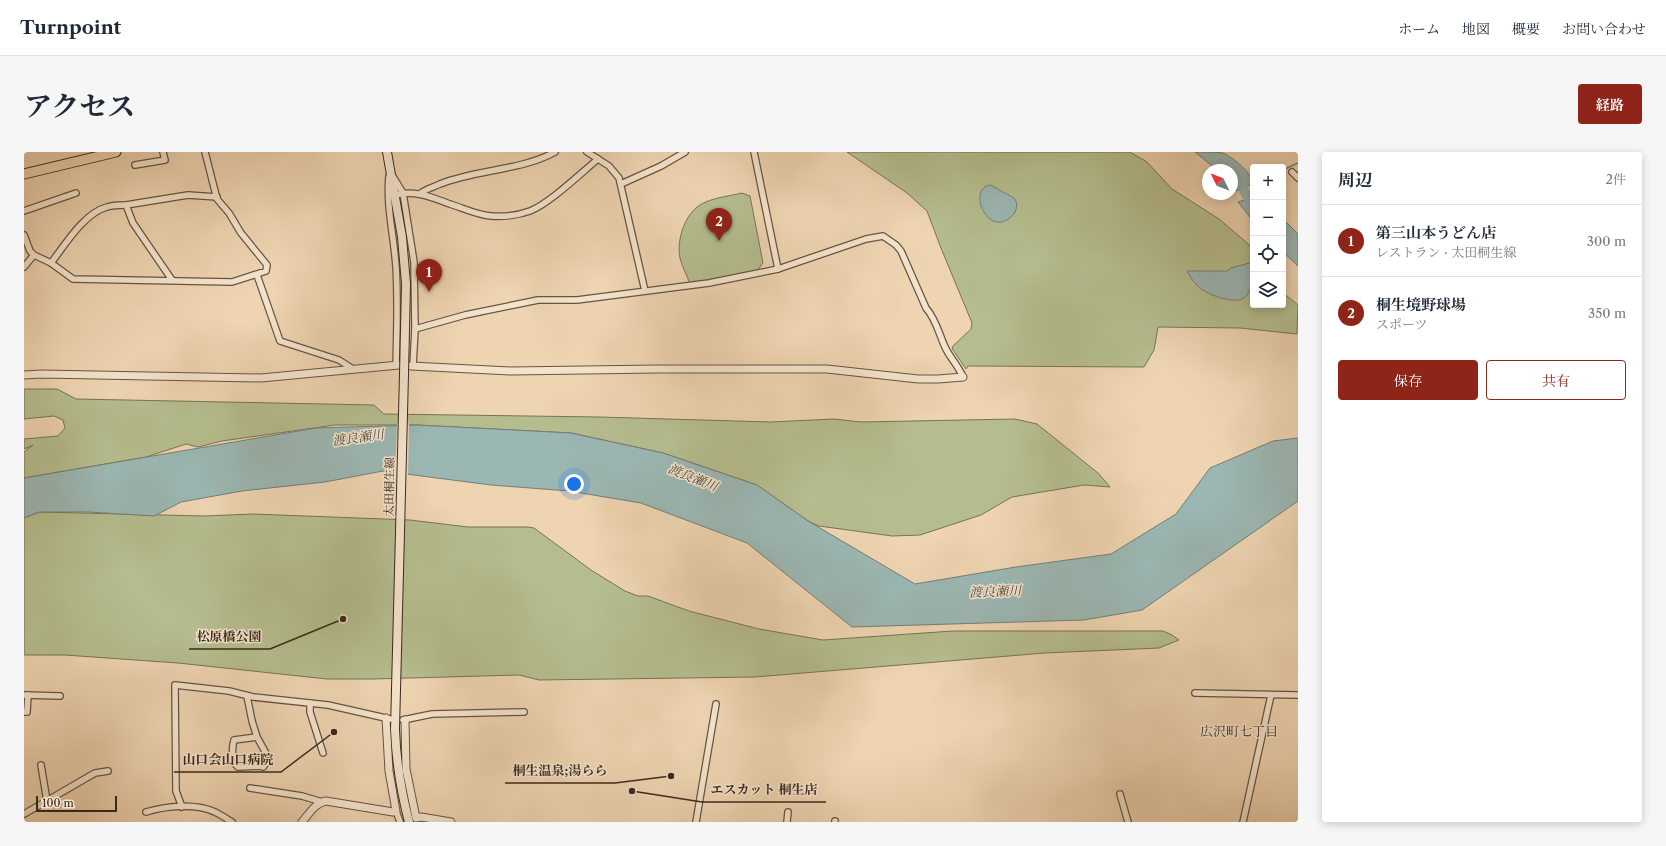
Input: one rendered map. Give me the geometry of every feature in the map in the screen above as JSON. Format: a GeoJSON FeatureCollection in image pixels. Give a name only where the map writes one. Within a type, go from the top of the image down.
{"type":"FeatureCollection","features":[{"type":"Feature","properties":{"kind":"main road"},"geometry":{"type":"LineString","coordinates":[[24,174],[116,152]]}},
{"type":"Feature","properties":{"kind":"main road","name":"太田桐生線"},"geometry":{"type":"LineString","coordinates":[[387,152],[391,196],[402,237],[406,284],[395,729],[397,764],[404,803],[414,821]]}},
{"type":"Feature","properties":{"kind":"street"},"geometry":{"type":"LineString","coordinates":[[135,165],[165,160],[163,152]]}},
{"type":"Feature","properties":{"kind":"street"},"geometry":{"type":"LineString","coordinates":[[24,235],[30,251],[34,255],[51,264],[73,279],[232,282],[266,271],[268,265],[241,233],[217,197],[205,152]]}},
{"type":"Feature","properties":{"kind":"street"},"geometry":{"type":"LineString","coordinates":[[421,193],[448,181],[472,174],[533,162],[555,152]]}},
{"type":"Feature","properties":{"kind":"street"},"geometry":{"type":"LineString","coordinates":[[587,152],[615,172],[621,184],[645,292]]}},
{"type":"Feature","properties":{"kind":"street"},"geometry":{"type":"LineString","coordinates":[[621,184],[661,166],[685,152]]}},
{"type":"Feature","properties":{"kind":"street"},"geometry":{"type":"LineString","coordinates":[[754,152],[778,269]]}},
{"type":"Feature","properties":{"kind":"street"},"geometry":{"type":"LineString","coordinates":[[24,375],[42,374],[261,378],[397,365],[397,279],[391,196],[403,193],[421,193],[490,216],[506,216],[530,211],[543,204],[598,160]]}},
{"type":"Feature","properties":{"kind":"street"},"geometry":{"type":"LineString","coordinates":[[389,169],[403,193],[414,262],[415,329],[412,366],[511,371],[657,368],[826,369],[918,379],[938,379],[963,376],[945,349],[931,314],[926,308],[900,252],[883,236],[866,239],[778,269],[694,286],[577,300],[538,300],[415,329]]}},
{"type":"Feature","properties":{"kind":"street"},"geometry":{"type":"LineString","coordinates":[[1292,172],[1298,178]]}},
{"type":"Feature","properties":{"kind":"street"},"geometry":{"type":"LineString","coordinates":[[24,211],[76,193]]}},
{"type":"Feature","properties":{"kind":"street"},"geometry":{"type":"LineString","coordinates":[[51,264],[86,219],[108,206],[126,205],[188,195],[217,197]]}},
{"type":"Feature","properties":{"kind":"street"},"geometry":{"type":"LineString","coordinates":[[126,205],[133,223],[172,280]]}},
{"type":"Feature","properties":{"kind":"street"},"geometry":{"type":"LineString","coordinates":[[24,266],[34,255]]}},
{"type":"Feature","properties":{"kind":"street"},"geometry":{"type":"LineString","coordinates":[[257,275],[280,341],[339,360],[353,369]]}},
{"type":"Feature","properties":{"kind":"street"},"geometry":{"type":"LineString","coordinates":[[182,807],[176,791],[175,685],[229,691],[247,696],[274,700],[341,707],[388,718],[389,771],[396,811],[400,822]]}},
{"type":"Feature","properties":{"kind":"street"},"geometry":{"type":"LineString","coordinates":[[1196,693],[1298,695]]}},
{"type":"Feature","properties":{"kind":"street"},"geometry":{"type":"LineString","coordinates":[[24,712],[27,712],[26,695],[60,696]]}},
{"type":"Feature","properties":{"kind":"street"},"geometry":{"type":"LineString","coordinates":[[1243,822],[1270,695]]}},
{"type":"Feature","properties":{"kind":"street"},"geometry":{"type":"LineString","coordinates":[[247,696],[257,737],[268,755],[268,762],[263,767],[238,767],[233,760],[234,740],[257,737]]}},
{"type":"Feature","properties":{"kind":"street"},"geometry":{"type":"LineString","coordinates":[[310,703],[310,712],[323,753]]}},
{"type":"Feature","properties":{"kind":"street"},"geometry":{"type":"LineString","coordinates":[[696,822],[716,704]]}},
{"type":"Feature","properties":{"kind":"street"},"geometry":{"type":"LineString","coordinates":[[451,822],[414,821],[406,769],[404,720],[432,714],[524,712]]}},
{"type":"Feature","properties":{"kind":"street"},"geometry":{"type":"LineString","coordinates":[[41,765],[47,801]]}},
{"type":"Feature","properties":{"kind":"street"},"geometry":{"type":"LineString","coordinates":[[24,814],[95,773],[108,771]]}},
{"type":"Feature","properties":{"kind":"street"},"geometry":{"type":"LineString","coordinates":[[250,788],[302,796],[322,802],[326,801],[396,811]]}},
{"type":"Feature","properties":{"kind":"street"},"geometry":{"type":"LineString","coordinates":[[1120,794],[1128,822]]}},
{"type":"Feature","properties":{"kind":"street"},"geometry":{"type":"LineString","coordinates":[[302,822],[316,806],[322,802]]}},
{"type":"Feature","properties":{"kind":"street"},"geometry":{"type":"LineString","coordinates":[[146,812],[182,807],[211,811],[232,822]]}},
{"type":"Feature","properties":{"kind":"street"},"geometry":{"type":"LineString","coordinates":[[787,822],[788,812]]}},
{"type":"Feature","properties":{"kind":"green space"},"geometry":{"type":"Polygon","coordinates":[[[847,152],[1130,152],[1147,162],[1172,189],[1219,219],[1250,245],[1250,308],[1286,308],[1286,295],[1298,305],[1297,334],[1240,328],[1158,327],[1154,350],[1144,367],[968,366],[966,369],[952,347],[971,329],[972,323],[927,211],[907,193],[847,152]]]}},
{"type":"Feature","properties":{"kind":"green space"},"geometry":{"type":"Polygon","coordinates":[[[742,193],[750,196],[763,263],[757,271],[690,284],[680,258],[679,250],[681,234],[688,218],[699,206],[710,200],[742,193]]]}},
{"type":"Feature","properties":{"kind":"green space"},"geometry":{"type":"Polygon","coordinates":[[[24,389],[57,389],[76,399],[374,405],[384,414],[599,417],[770,422],[834,419],[861,422],[1015,419],[1037,424],[1098,473],[1110,487],[1084,485],[1012,497],[981,515],[920,535],[892,536],[819,526],[808,521],[757,485],[663,453],[571,433],[417,425],[335,425],[222,441],[198,447],[186,444],[146,457],[24,478],[24,452],[33,445],[24,449],[24,439],[58,436],[65,428],[63,420],[54,416],[24,419],[24,389]]]}},
{"type":"Feature","properties":{"kind":"green space"},"geometry":{"type":"Polygon","coordinates":[[[39,512],[204,516],[253,514],[410,520],[468,527],[528,527],[534,528],[591,570],[625,591],[638,596],[648,596],[689,611],[759,629],[823,640],[953,631],[1163,631],[1179,640],[1159,648],[1045,653],[755,677],[539,680],[519,675],[327,679],[178,663],[65,655],[24,655],[24,518],[39,512]]]}},
{"type":"Feature","properties":{"kind":"water"},"geometry":{"type":"Polygon","coordinates":[[[1195,152],[1223,153],[1227,155],[1237,162],[1250,176],[1250,185],[1238,190],[1238,164],[1210,164],[1195,152]]]}},
{"type":"Feature","properties":{"kind":"water"},"geometry":{"type":"Polygon","coordinates":[[[991,185],[1014,198],[1016,202],[1017,207],[1013,215],[1006,221],[997,222],[991,220],[986,216],[980,204],[981,191],[985,187],[991,185]]]}},
{"type":"Feature","properties":{"kind":"water"},"geometry":{"type":"Polygon","coordinates":[[[1250,198],[1250,217],[1238,202],[1250,198]]]}},
{"type":"Feature","properties":{"kind":"water"},"geometry":{"type":"Polygon","coordinates":[[[1286,222],[1298,234],[1298,266],[1286,255],[1286,222]]]}},
{"type":"Feature","properties":{"kind":"water"},"geometry":{"type":"Polygon","coordinates":[[[1250,263],[1250,291],[1244,298],[1239,300],[1220,298],[1207,292],[1195,283],[1187,271],[1227,271],[1231,268],[1250,263]]]}},
{"type":"Feature","properties":{"kind":"water","name":"渡良瀬川"},"geometry":{"type":"Polygon","coordinates":[[[417,425],[571,433],[663,453],[757,485],[808,521],[915,584],[1016,567],[1111,554],[1176,514],[1210,468],[1273,441],[1298,438],[1298,501],[1142,610],[1084,620],[852,627],[747,543],[641,503],[569,491],[491,485],[383,471],[325,482],[242,491],[181,502],[154,516],[88,512],[39,512],[24,518],[24,478],[316,428],[417,425]]]}},
{"type":"Feature","properties":{"kind":"pier"},"geometry":{"type":"Polygon","coordinates":[[[409,423],[408,476],[395,474],[397,424],[409,423]]]}},
{"type":"Feature","properties":{"kind":"waterway"},"geometry":{"type":"LineString","coordinates":[[1286,169],[1298,163]]}},
{"type":"Feature","properties":{"kind":"waterway"},"geometry":{"type":"LineString","coordinates":[[1239,177],[1246,195],[1251,200]]}},
{"type":"Feature","properties":{"kind":"place","name":"桐生境野球場"},"geometry":{"type":"Point","coordinates":[719,241]}},
{"type":"Feature","properties":{"kind":"place","name":"第三山本うどん店"},"geometry":{"type":"Point","coordinates":[429,292]}},
{"type":"Feature","properties":{"kind":"place","name":"松原橋公園"},"geometry":{"type":"Point","coordinates":[343,619]}},
{"type":"Feature","properties":{"kind":"place","name":"山口会山口病院"},"geometry":{"type":"Point","coordinates":[334,732]}},
{"type":"Feature","properties":{"kind":"place","name":"桐生温泉;湯らら"},"geometry":{"type":"Point","coordinates":[671,776]}},
{"type":"Feature","properties":{"kind":"place","name":"エスカット 桐生店"},"geometry":{"type":"Point","coordinates":[632,791]}},
{"type":"Feature","properties":{"kind":"district","name":"広沢町七丁目"},"geometry":{"type":"Point","coordinates":[1239,731]}}]}
